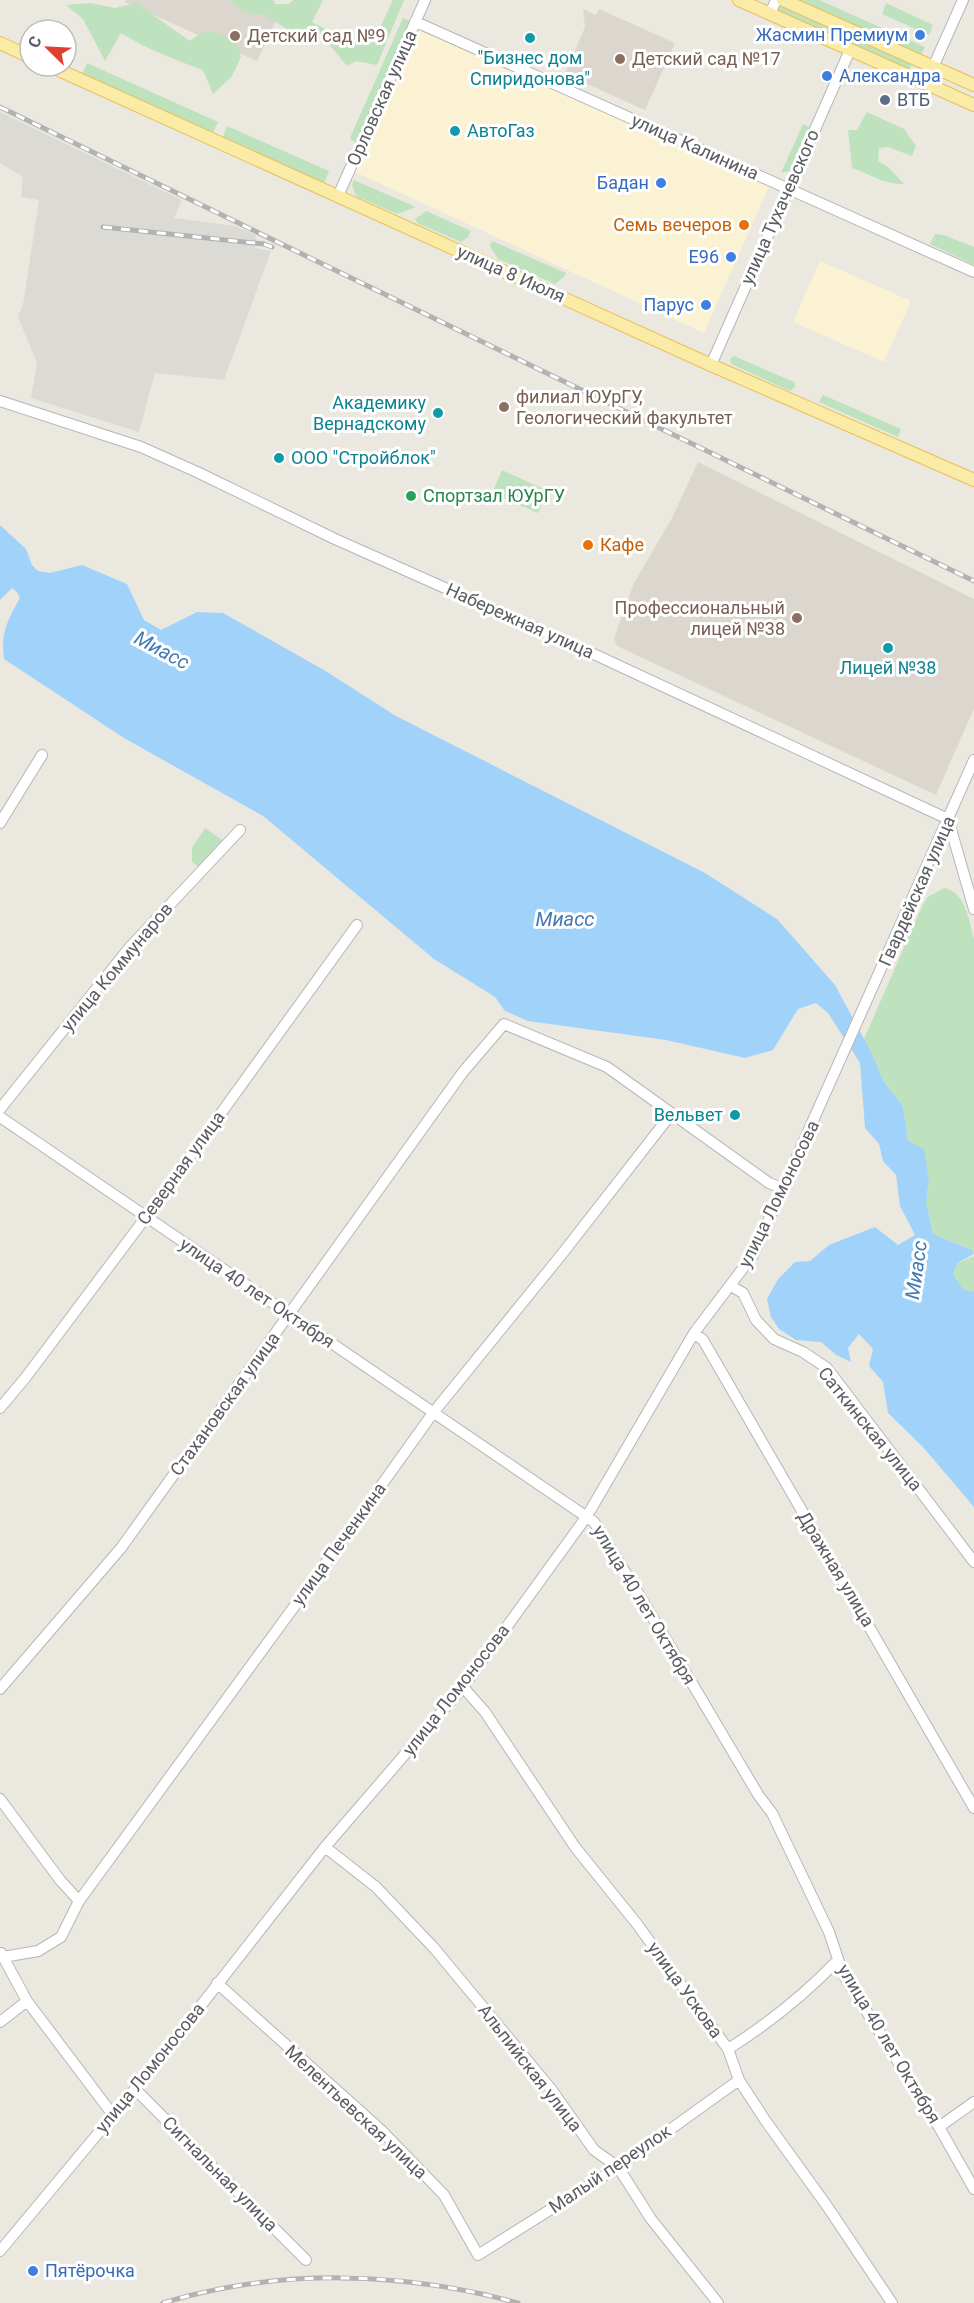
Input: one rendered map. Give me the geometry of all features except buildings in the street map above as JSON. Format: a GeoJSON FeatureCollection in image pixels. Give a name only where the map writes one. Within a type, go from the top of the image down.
{"type":"FeatureCollection","features":[{"type":"Feature","properties":{"kind":"main road"},"geometry":{"type":"LineString","coordinates":[[739,0],[974,105]]}},
{"type":"Feature","properties":{"kind":"main road"},"geometry":{"type":"LineString","coordinates":[[783,0],[974,85]]}},
{"type":"Feature","properties":{"kind":"main road"},"geometry":{"type":"LineString","coordinates":[[0,44],[18,52]]}},
{"type":"Feature","properties":{"kind":"main road","name":"улица 8 Июля"},"geometry":{"type":"LineString","coordinates":[[77,78],[711,365],[974,480]]}},
{"type":"Feature","properties":{"kind":"street","name":"Орловская улица"},"geometry":{"type":"LineString","coordinates":[[338,196],[425,0]]}},
{"type":"Feature","properties":{"kind":"street"},"geometry":{"type":"LineString","coordinates":[[770,14],[776,0]]}},
{"type":"Feature","properties":{"kind":"street"},"geometry":{"type":"LineString","coordinates":[[926,83],[963,0]]}},
{"type":"Feature","properties":{"kind":"street","name":"улица Калинина"},"geometry":{"type":"LineString","coordinates":[[416,22],[974,272]]}},
{"type":"Feature","properties":{"kind":"street","name":"улица Тухачевского"},"geometry":{"type":"LineString","coordinates":[[711,365],[850,50]]}},
{"type":"Feature","properties":{"kind":"street","name":"Набережная улица"},"geometry":{"type":"LineString","coordinates":[[0,401],[141,447],[197,471],[335,539],[598,656],[948,819]]}},
{"type":"Feature","properties":{"kind":"street"},"geometry":{"type":"LineString","coordinates":[[0,823],[42,755]]}},
{"type":"Feature","properties":{"kind":"street","name":"Гвардейская улица"},"geometry":{"type":"LineString","coordinates":[[834,1078],[974,760]]}},
{"type":"Feature","properties":{"kind":"street"},"geometry":{"type":"LineString","coordinates":[[948,819],[974,909]]}},
{"type":"Feature","properties":{"kind":"street","name":"улица Коммунаров"},"geometry":{"type":"LineString","coordinates":[[0,1109],[130,947],[240,830]]}},
{"type":"Feature","properties":{"kind":"street","name":"Северная улица"},"geometry":{"type":"LineString","coordinates":[[0,1408],[26,1377],[146,1217],[357,925]]}},
{"type":"Feature","properties":{"kind":"street","name":"Стахановская улица"},"geometry":{"type":"LineString","coordinates":[[0,1689],[121,1548],[463,1072],[504,1024],[607,1067],[672,1113]]}},
{"type":"Feature","properties":{"kind":"street","name":"улица Ломоносова"},"geometry":{"type":"LineString","coordinates":[[0,2249],[135,2089],[325,1847],[463,1687],[587,1516],[694,1333],[753,1255],[834,1078]]}},
{"type":"Feature","properties":{"kind":"street"},"geometry":{"type":"LineString","coordinates":[[672,1113],[769,1183],[784,1190]]}},
{"type":"Feature","properties":{"kind":"street","name":"улица Печенкина"},"geometry":{"type":"LineString","coordinates":[[2,1955],[38,1951],[61,1937],[79,1901],[433,1413],[562,1254],[672,1113]]}},
{"type":"Feature","properties":{"kind":"street","name":"улица 40 лет Октября"},"geometry":{"type":"LineString","coordinates":[[0,1117],[596,1524],[648,1606],[747,1776],[772,1813],[829,1932],[843,1974],[939,2127],[974,2189]]}},
{"type":"Feature","properties":{"kind":"street","name":"Саткинская улица"},"geometry":{"type":"LineString","coordinates":[[731,1286],[743,1293],[756,1320],[774,1339],[803,1352],[827,1368],[974,1562]]}},
{"type":"Feature","properties":{"kind":"street","name":"Дражная улица"},"geometry":{"type":"LineString","coordinates":[[694,1333],[703,1340],[974,1808]]}},
{"type":"Feature","properties":{"kind":"street","name":"улица Ускова"},"geometry":{"type":"LineString","coordinates":[[463,1687],[485,1713],[575,1847],[637,1924],[728,2049],[739,2080],[892,2303]]}},
{"type":"Feature","properties":{"kind":"street"},"geometry":{"type":"LineString","coordinates":[[0,1799],[79,1901]]}},
{"type":"Feature","properties":{"kind":"street","name":"Альпийская улица"},"geometry":{"type":"LineString","coordinates":[[325,1847],[376,1887],[434,1948],[551,2089],[594,2150],[618,2167],[651,2219],[718,2303]]}},
{"type":"Feature","properties":{"kind":"street"},"geometry":{"type":"LineString","coordinates":[[2,1955],[27,2001],[112,2115]]}},
{"type":"Feature","properties":{"kind":"street"},"geometry":{"type":"LineString","coordinates":[[728,2049],[762,2028],[822,1977],[838,1960]]}},
{"type":"Feature","properties":{"kind":"street","name":"Мелентьевская улица"},"geometry":{"type":"LineString","coordinates":[[217,1983],[373,2123],[444,2195],[478,2254]]}},
{"type":"Feature","properties":{"kind":"street"},"geometry":{"type":"LineString","coordinates":[[0,2022],[27,2001]]}},
{"type":"Feature","properties":{"kind":"street","name":"Малый переулок"},"geometry":{"type":"LineString","coordinates":[[478,2254],[618,2167],[739,2080]]}},
{"type":"Feature","properties":{"kind":"street","name":"Сигнальная улица"},"geometry":{"type":"LineString","coordinates":[[135,2089],[306,2260]]}},
{"type":"Feature","properties":{"kind":"street"},"geometry":{"type":"LineString","coordinates":[[939,2127],[974,2102]]}},
{"type":"Feature","properties":{"kind":"shaded area","name":"Детский сад №9"},"geometry":{"type":"Polygon","coordinates":[[[125,0],[254,0],[280,12],[257,61],[124,2],[125,0]]]}},
{"type":"Feature","properties":{"kind":"shaded area","name":"Детский сад №17"},"geometry":{"type":"Polygon","coordinates":[[[583,9],[596,15],[599,9],[675,43],[645,110],[565,74],[585,27],[583,9]]]}},
{"type":"Feature","properties":{"kind":"shaded area"},"geometry":{"type":"Polygon","coordinates":[[[418,26],[770,184],[704,333],[353,171],[418,26]]]}},
{"type":"Feature","properties":{"kind":"shaded area"},"geometry":{"type":"Polygon","coordinates":[[[0,112],[182,200],[174,218],[235,226],[256,235],[255,248],[271,251],[224,380],[155,373],[139,432],[31,398],[37,363],[18,317],[23,305],[39,200],[21,197],[23,177],[0,163],[0,112]]]}},
{"type":"Feature","properties":{"kind":"shaded area"},"geometry":{"type":"Polygon","coordinates":[[[820,261],[911,301],[884,362],[793,322],[820,261]]]}},
{"type":"Feature","properties":{"kind":"shaded area","name":"Профессиональный лицей №38"},"geometry":{"type":"Polygon","coordinates":[[[698,462],[974,599],[974,708],[936,795],[617,646],[614,638],[634,583],[672,518],[698,462]]]}},
{"type":"Feature","properties":{"kind":"green space"},"geometry":{"type":"Polygon","coordinates":[[[228,0],[273,0],[275,4],[289,4],[293,0],[323,0],[312,22],[348,41],[373,43],[393,0],[404,0],[377,65],[356,61],[347,66],[328,43],[287,29],[261,13],[256,15],[242,10],[228,0]]]}},
{"type":"Feature","properties":{"kind":"green space"},"geometry":{"type":"Polygon","coordinates":[[[799,0],[819,0],[925,47],[921,55],[799,0]]]}},
{"type":"Feature","properties":{"kind":"green space"},"geometry":{"type":"Polygon","coordinates":[[[90,3],[115,8],[136,3],[190,41],[208,32],[224,36],[237,43],[241,57],[232,76],[213,94],[203,70],[161,54],[121,33],[105,61],[83,19],[66,5],[90,3]]]}},
{"type":"Feature","properties":{"kind":"green space"},"geometry":{"type":"Polygon","coordinates":[[[886,3],[933,25],[929,35],[882,14],[886,3]]]}},
{"type":"Feature","properties":{"kind":"green space"},"geometry":{"type":"Polygon","coordinates":[[[779,5],[911,64],[911,67],[909,69],[777,10],[779,5]]]}},
{"type":"Feature","properties":{"kind":"green space"},"geometry":{"type":"Polygon","coordinates":[[[403,18],[410,21],[356,141],[353,141],[350,138],[403,18]]]}},
{"type":"Feature","properties":{"kind":"green space"},"geometry":{"type":"Polygon","coordinates":[[[87,63],[218,122],[213,133],[82,74],[87,63]]]}},
{"type":"Feature","properties":{"kind":"green space"},"geometry":{"type":"Polygon","coordinates":[[[867,112],[904,129],[916,146],[912,156],[888,147],[879,148],[878,161],[888,167],[904,184],[884,181],[852,168],[848,130],[857,130],[867,112]]]}},
{"type":"Feature","properties":{"kind":"green space"},"geometry":{"type":"Polygon","coordinates":[[[803,124],[810,127],[789,171],[781,173],[803,124]]]}},
{"type":"Feature","properties":{"kind":"green space"},"geometry":{"type":"Polygon","coordinates":[[[227,126],[329,171],[324,183],[223,137],[227,126]]]}},
{"type":"Feature","properties":{"kind":"green space"},"geometry":{"type":"Polygon","coordinates":[[[354,180],[416,207],[397,214],[356,196],[352,185],[354,180]]]}},
{"type":"Feature","properties":{"kind":"green space"},"geometry":{"type":"Polygon","coordinates":[[[426,211],[471,231],[468,237],[461,242],[417,223],[415,219],[426,211]]]}},
{"type":"Feature","properties":{"kind":"green space"},"geometry":{"type":"Polygon","coordinates":[[[935,234],[944,235],[974,247],[974,265],[930,244],[935,234]]]}},
{"type":"Feature","properties":{"kind":"green space"},"geometry":{"type":"Polygon","coordinates":[[[492,241],[566,273],[555,284],[498,259],[490,246],[492,241]]]}},
{"type":"Feature","properties":{"kind":"green space"},"geometry":{"type":"Polygon","coordinates":[[[734,356],[794,382],[795,387],[790,391],[731,364],[730,359],[734,356]]]}},
{"type":"Feature","properties":{"kind":"green space"},"geometry":{"type":"Polygon","coordinates":[[[823,395],[901,429],[898,437],[819,402],[823,395]]]}},
{"type":"Feature","properties":{"kind":"green space"},"geometry":{"type":"Polygon","coordinates":[[[502,470],[548,491],[538,513],[492,493],[502,470]]]}},
{"type":"Feature","properties":{"kind":"green space"},"geometry":{"type":"Polygon","coordinates":[[[205,828],[225,842],[200,868],[192,862],[192,848],[205,828]]]}},
{"type":"Feature","properties":{"kind":"green space"},"geometry":{"type":"Polygon","coordinates":[[[944,888],[957,895],[962,901],[974,939],[974,1254],[972,1250],[933,1234],[926,1201],[929,1181],[908,1141],[903,1106],[884,1082],[864,1039],[923,904],[928,897],[944,888]]]}},
{"type":"Feature","properties":{"kind":"green space"},"geometry":{"type":"Polygon","coordinates":[[[974,1256],[974,1292],[972,1293],[964,1290],[953,1275],[957,1263],[974,1256]]]}},
{"type":"Feature","properties":{"kind":"water","name":"Миасс"},"geometry":{"type":"Polygon","coordinates":[[[0,525],[26,549],[32,565],[38,571],[50,573],[82,565],[127,584],[144,620],[161,630],[197,612],[223,613],[324,670],[396,716],[705,873],[777,919],[835,985],[870,1050],[884,1082],[903,1106],[908,1141],[924,1149],[929,1181],[926,1201],[933,1234],[972,1250],[974,1254],[957,1263],[953,1275],[964,1290],[974,1292],[974,1507],[923,1447],[888,1413],[883,1382],[869,1366],[873,1349],[859,1334],[848,1348],[851,1362],[836,1355],[821,1342],[796,1340],[779,1329],[771,1317],[767,1299],[778,1279],[795,1262],[810,1261],[829,1245],[875,1227],[898,1245],[915,1235],[900,1206],[896,1175],[883,1161],[879,1144],[865,1128],[860,1063],[828,1013],[816,1003],[798,1009],[773,1050],[745,1058],[666,1040],[528,1021],[505,1011],[495,997],[434,959],[263,816],[124,738],[4,659],[3,642],[6,627],[20,598],[12,588],[0,600],[0,525]]]}},
{"type":"Feature","properties":{"kind":"railway"},"geometry":{"type":"LineString","coordinates":[[0,107],[974,581]]}},
{"type":"Feature","properties":{"kind":"railway"},"geometry":{"type":"LineString","coordinates":[[103,227],[264,244],[272,247]]}},
{"type":"Feature","properties":{"kind":"railway"},"geometry":{"type":"LineString","coordinates":[[163,2303],[251,2284],[295,2279],[340,2278],[430,2285],[474,2292],[518,2303]]}},
{"type":"Feature","properties":{"kind":"place","name":"Жасмин Премиум"},"geometry":{"type":"Point","coordinates":[920,35]}},
{"type":"Feature","properties":{"kind":"place","name":"Детский сад №9"},"geometry":{"type":"Point","coordinates":[235,36]}},
{"type":"Feature","properties":{"kind":"place","name":"\"Бизнес дом Спиридонова\""},"geometry":{"type":"Point","coordinates":[530,38]}},
{"type":"Feature","properties":{"kind":"place","name":"Детский сад №17"},"geometry":{"type":"Point","coordinates":[620,59]}},
{"type":"Feature","properties":{"kind":"place","name":"Александра"},"geometry":{"type":"Point","coordinates":[827,76]}},
{"type":"Feature","properties":{"kind":"place","name":"ВТБ"},"geometry":{"type":"Point","coordinates":[885,100]}},
{"type":"Feature","properties":{"kind":"place","name":"АвтоГаз"},"geometry":{"type":"Point","coordinates":[455,131]}},
{"type":"Feature","properties":{"kind":"place","name":"Бадан"},"geometry":{"type":"Point","coordinates":[661,183]}},
{"type":"Feature","properties":{"kind":"place","name":"Семь вечеров"},"geometry":{"type":"Point","coordinates":[744,225]}},
{"type":"Feature","properties":{"kind":"place","name":"E96"},"geometry":{"type":"Point","coordinates":[731,257]}},
{"type":"Feature","properties":{"kind":"place","name":"Парус"},"geometry":{"type":"Point","coordinates":[706,305]}},
{"type":"Feature","properties":{"kind":"place","name":"филиал ЮУрГУ, Геологический факультет"},"geometry":{"type":"Point","coordinates":[504,407]}},
{"type":"Feature","properties":{"kind":"place","name":"Академику Вернадскому"},"geometry":{"type":"Point","coordinates":[438,413]}},
{"type":"Feature","properties":{"kind":"place","name":"ООО \"Стройблок\""},"geometry":{"type":"Point","coordinates":[279,458]}},
{"type":"Feature","properties":{"kind":"place","name":"Спортзал ЮУрГУ"},"geometry":{"type":"Point","coordinates":[411,496]}},
{"type":"Feature","properties":{"kind":"place","name":"Кафе"},"geometry":{"type":"Point","coordinates":[588,545]}},
{"type":"Feature","properties":{"kind":"place","name":"Профессиональный лицей №38"},"geometry":{"type":"Point","coordinates":[797,618]}},
{"type":"Feature","properties":{"kind":"place","name":"Лицей №38"},"geometry":{"type":"Point","coordinates":[888,648]}},
{"type":"Feature","properties":{"kind":"place","name":"Вельвет"},"geometry":{"type":"Point","coordinates":[735,1115]}},
{"type":"Feature","properties":{"kind":"place","name":"Пятёрочка"},"geometry":{"type":"Point","coordinates":[33,2271]}}]}
